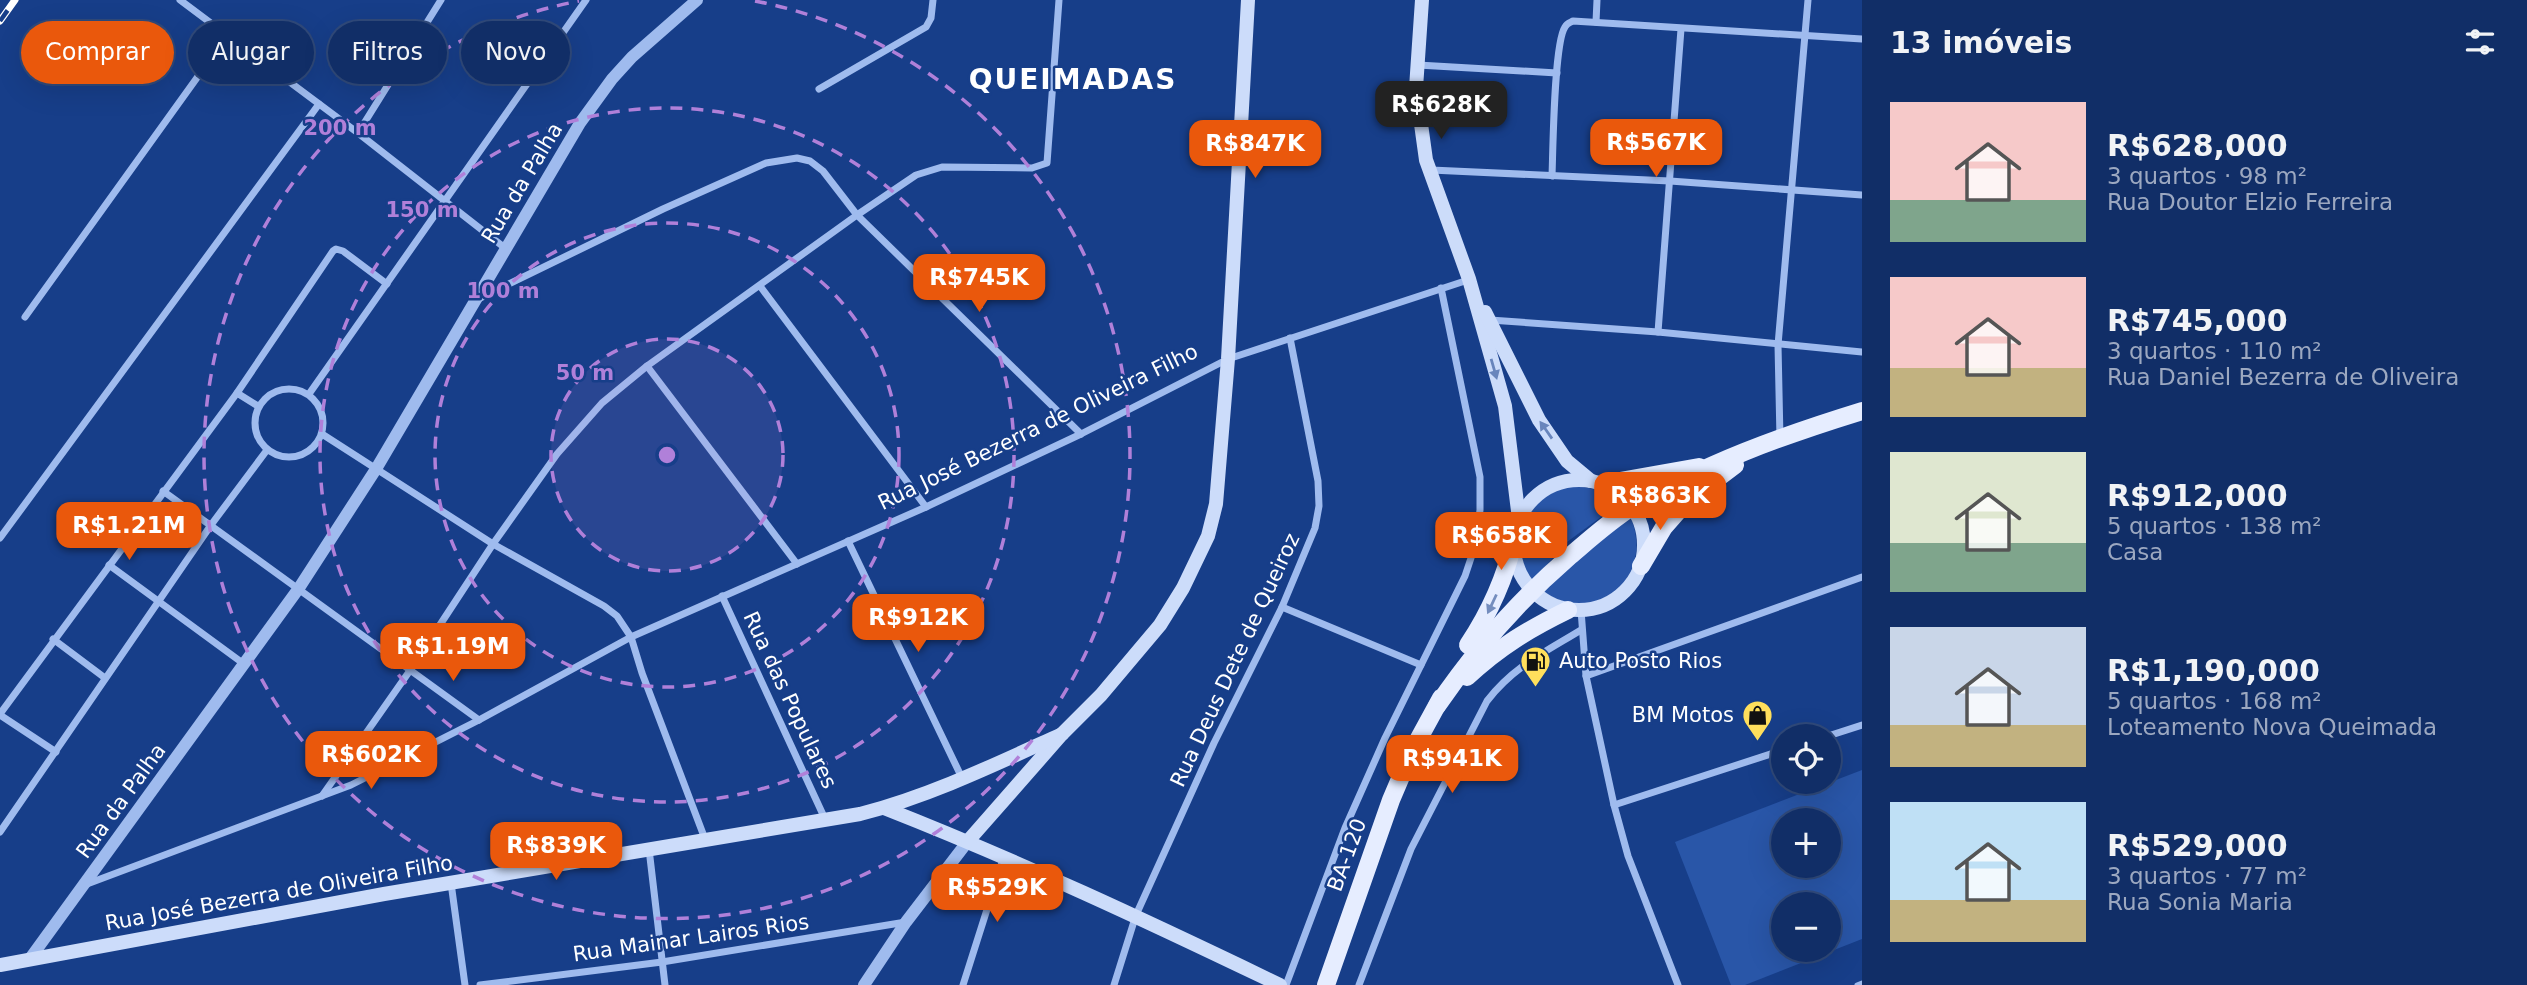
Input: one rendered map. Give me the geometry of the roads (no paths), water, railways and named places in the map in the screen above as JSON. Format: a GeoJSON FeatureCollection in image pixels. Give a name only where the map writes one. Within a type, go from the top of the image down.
{"type":"FeatureCollection","features":[{"type":"Feature","properties":{"kind":"main road"},"geometry":{"type":"LineString","coordinates":[[1228,359],[1248,0]]}},
{"type":"Feature","properties":{"kind":"main road"},"geometry":{"type":"LineString","coordinates":[[1422,0],[1416,88],[1426,160],[1469,279],[1505,406],[1519,519]]}},
{"type":"Feature","properties":{"kind":"main road"},"geometry":{"type":"LineString","coordinates":[[1469,279],[1539,420],[1567,461],[1622,496],[1632,507],[1642,527],[1645,547],[1641,566]]}},
{"type":"Feature","properties":{"kind":"main road","name":"Rua José Bezerra de Oliveira Filho"},"geometry":{"type":"LineString","coordinates":[[968,841],[1062,734],[1101,695],[1160,625],[1198,560],[1216,504],[1228,359]]}},
{"type":"Feature","properties":{"kind":"main road","name":"BA-120"},"geometry":{"type":"LineString","coordinates":[[1326,985],[1391,800],[1411,753],[1437,706],[1487,637],[1531,590],[1597,532],[1632,507],[1716,464],[1862,411]]}},
{"type":"Feature","properties":{"kind":"main road"},"geometry":{"type":"LineString","coordinates":[[1514,540],[1520,574],[1542,600],[1574,610],[1594,609],[1612,603],[1629,588],[1664,527],[1686,502],[1718,476],[1771,442]]}},
{"type":"Feature","properties":{"kind":"main road"},"geometry":{"type":"LineString","coordinates":[[1437,706],[1460,656],[1492,605],[1506,572],[1519,519],[1528,504],[1543,490],[1557,483],[1575,480],[1597,482],[1716,464]]}},
{"type":"Feature","properties":{"kind":"main road"},"geometry":{"type":"LineString","coordinates":[[1437,706],[1493,653],[1522,633],[1574,610]]}},
{"type":"Feature","properties":{"kind":"main road","name":"Rua José Bezerra de Oliveira Filho"},"geometry":{"type":"LineString","coordinates":[[0,965],[884,808],[963,779],[1062,734]]}},
{"type":"Feature","properties":{"kind":"main road"},"geometry":{"type":"LineString","coordinates":[[884,808],[1004,856],[1136,915],[1280,985]]}},
{"type":"Feature","properties":{"kind":"street"},"geometry":{"type":"LineString","coordinates":[[180,0],[207,21]]}},
{"type":"Feature","properties":{"kind":"street"},"geometry":{"type":"LineString","coordinates":[[358,133],[441,0]]}},
{"type":"Feature","properties":{"kind":"street"},"geometry":{"type":"LineString","coordinates":[[309,394],[586,0]]}},
{"type":"Feature","properties":{"kind":"street","name":"Rua da Palha"},"geometry":{"type":"LineString","coordinates":[[29,960],[299,588],[376,470],[580,123],[632,57],[697,0]]}},
{"type":"Feature","properties":{"kind":"street"},"geometry":{"type":"LineString","coordinates":[[819,89],[926,27],[931,18],[933,0]]}},
{"type":"Feature","properties":{"kind":"street"},"geometry":{"type":"LineString","coordinates":[[321,798],[411,669],[493,544],[580,425],[602,403],[647,366],[916,175],[942,167],[1032,168],[1047,163],[1059,0]]}},
{"type":"Feature","properties":{"kind":"street"},"geometry":{"type":"LineString","coordinates":[[1596,22],[1597,0]]}},
{"type":"Feature","properties":{"kind":"street"},"geometry":{"type":"LineString","coordinates":[[1771,442],[1808,0]]}},
{"type":"Feature","properties":{"kind":"street"},"geometry":{"type":"LineString","coordinates":[[1552,176],[1557,73],[1565,26],[1573,21],[1862,39]]}},
{"type":"Feature","properties":{"kind":"street"},"geometry":{"type":"LineString","coordinates":[[1658,332],[1681,29]]}},
{"type":"Feature","properties":{"kind":"street"},"geometry":{"type":"LineString","coordinates":[[1418,65],[1557,73]]}},
{"type":"Feature","properties":{"kind":"street"},"geometry":{"type":"LineString","coordinates":[[25,317],[193,84]]}},
{"type":"Feature","properties":{"kind":"street"},"geometry":{"type":"LineString","coordinates":[[292,84],[505,248]]}},
{"type":"Feature","properties":{"kind":"street"},"geometry":{"type":"LineString","coordinates":[[0,538],[319,104]]}},
{"type":"Feature","properties":{"kind":"street"},"geometry":{"type":"LineString","coordinates":[[477,299],[663,209],[766,163],[797,158],[810,161],[823,171],[858,215],[1081,434]]}},
{"type":"Feature","properties":{"kind":"street"},"geometry":{"type":"LineString","coordinates":[[1430,170],[1670,181],[1862,195]]}},
{"type":"Feature","properties":{"kind":"street"},"geometry":{"type":"LineString","coordinates":[[56,752],[0,714],[53,639],[237,393],[333,251],[343,251],[387,284]]}},
{"type":"Feature","properties":{"kind":"street"},"geometry":{"type":"LineString","coordinates":[[1228,359],[1469,279]]}},
{"type":"Feature","properties":{"kind":"street"},"geometry":{"type":"LineString","coordinates":[[760,286],[926,507]]}},
{"type":"Feature","properties":{"kind":"street"},"geometry":{"type":"LineString","coordinates":[[1286,985],[1345,828],[1465,576],[1476,543],[1480,477],[1441,288]]}},
{"type":"Feature","properties":{"kind":"street"},"geometry":{"type":"LineString","coordinates":[[1489,320],[1658,332],[1862,352]]}},
{"type":"Feature","properties":{"kind":"street","name":"Rua Deus Dete de Queiroz"},"geometry":{"type":"LineString","coordinates":[[1114,985],[1136,915],[1214,743],[1282,607],[1315,528],[1319,506],[1318,481],[1290,338]]}},
{"type":"Feature","properties":{"kind":"street","name":"Rua José Bezerra de Oliveira Filho"},"geometry":{"type":"LineString","coordinates":[[83,885],[321,798],[380,771],[631,637],[926,507],[1081,434],[1228,359]]}},
{"type":"Feature","properties":{"kind":"street"},"geometry":{"type":"LineString","coordinates":[[647,366],[797,564]]}},
{"type":"Feature","properties":{"kind":"street"},"geometry":{"type":"LineString","coordinates":[[287,388],[309,394],[322,412],[322,434],[309,452],[288,458],[267,450],[259,441],[255,430],[258,407],[265,397],[275,390],[287,388]]}},
{"type":"Feature","properties":{"kind":"street"},"geometry":{"type":"LineString","coordinates":[[237,393],[258,407]]}},
{"type":"Feature","properties":{"kind":"street"},"geometry":{"type":"LineString","coordinates":[[322,434],[493,544],[604,606],[617,616],[631,637],[705,839]]}},
{"type":"Feature","properties":{"kind":"street"},"geometry":{"type":"LineString","coordinates":[[0,832],[211,525],[267,450]]}},
{"type":"Feature","properties":{"kind":"street"},"geometry":{"type":"LineString","coordinates":[[163,491],[479,720]]}},
{"type":"Feature","properties":{"kind":"street"},"geometry":{"type":"LineString","coordinates":[[848,541],[963,779]]}},
{"type":"Feature","properties":{"kind":"street"},"geometry":{"type":"LineString","coordinates":[[109,565],[245,665]]}},
{"type":"Feature","properties":{"kind":"street"},"geometry":{"type":"LineString","coordinates":[[1586,676],[1862,577]]}},
{"type":"Feature","properties":{"kind":"street","name":"Rua das Populares"},"geometry":{"type":"LineString","coordinates":[[722,596],[825,819]]}},
{"type":"Feature","properties":{"kind":"street"},"geometry":{"type":"LineString","coordinates":[[1282,607],[1421,665]]}},
{"type":"Feature","properties":{"kind":"street"},"geometry":{"type":"LineString","coordinates":[[1574,610],[1581,630],[1586,676],[1614,806],[1628,856],[1678,985]]}},
{"type":"Feature","properties":{"kind":"street"},"geometry":{"type":"LineString","coordinates":[[1359,985],[1411,849],[1487,701],[1502,681],[1520,666],[1581,630]]}},
{"type":"Feature","properties":{"kind":"street"},"geometry":{"type":"LineString","coordinates":[[53,639],[105,678]]}},
{"type":"Feature","properties":{"kind":"street"},"geometry":{"type":"LineString","coordinates":[[1841,732],[1862,725]]}},
{"type":"Feature","properties":{"kind":"street"},"geometry":{"type":"LineString","coordinates":[[1614,806],[1771,755]]}},
{"type":"Feature","properties":{"kind":"street"},"geometry":{"type":"LineString","coordinates":[[864,985],[906,922],[968,841]]}},
{"type":"Feature","properties":{"kind":"street"},"geometry":{"type":"LineString","coordinates":[[649,848],[665,985]]}},
{"type":"Feature","properties":{"kind":"street"},"geometry":{"type":"LineString","coordinates":[[963,985],[1004,856]]}},
{"type":"Feature","properties":{"kind":"street"},"geometry":{"type":"LineString","coordinates":[[451,883],[465,985]]}},
{"type":"Feature","properties":{"kind":"street","name":"Rua Mainar Lairos Rios"},"geometry":{"type":"LineString","coordinates":[[480,985],[662,962],[906,922]]}},
{"type":"Feature","properties":{"kind":"lane"},"geometry":{"type":"LineString","coordinates":[[1857,985],[1862,983]]}},
{"type":"Feature","properties":{"kind":"railway"},"geometry":{"type":"LineString","coordinates":[[0,21],[15,0]]}},
{"type":"Feature","properties":{"kind":"place","name":"Auto Posto Rios"},"geometry":{"type":"Point","coordinates":[1536,688]}},
{"type":"Feature","properties":{"kind":"place","name":"BM Motos"},"geometry":{"type":"Point","coordinates":[1757,742]}},
{"type":"Feature","properties":{"kind":"district","name":"QUEIMADAS"},"geometry":{"type":"Point","coordinates":[1073,79]}}]}
